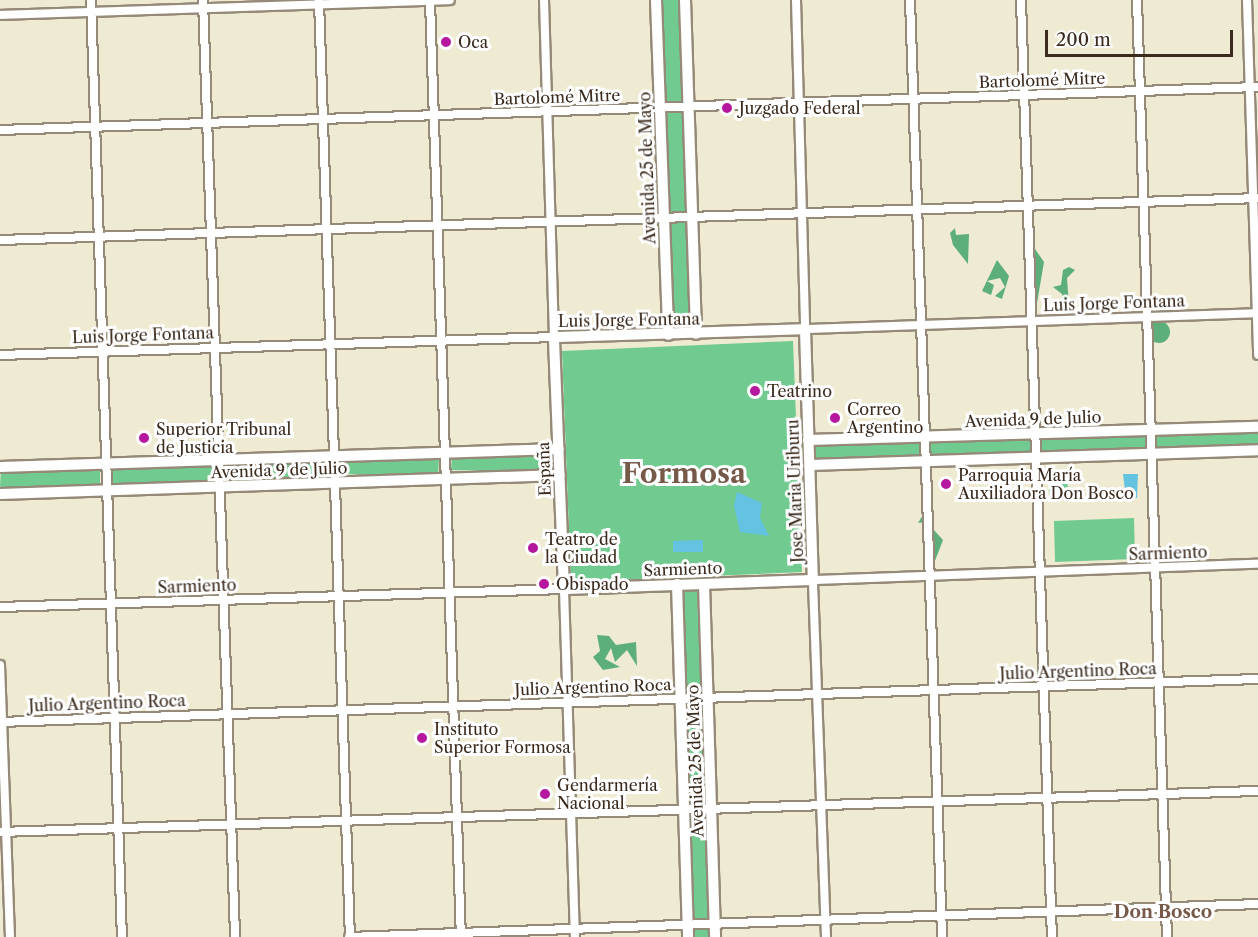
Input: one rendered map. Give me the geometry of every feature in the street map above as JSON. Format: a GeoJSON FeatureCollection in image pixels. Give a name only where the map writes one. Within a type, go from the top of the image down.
{"type":"FeatureCollection","features":[{"type":"Feature","properties":{"kind":"main road","name":"Avenida 25 de Mayo"},"geometry":{"type":"LineString","coordinates":[[656,0],[668,335]]}},
{"type":"Feature","properties":{"kind":"main road"},"geometry":{"type":"LineString","coordinates":[[684,0],[696,334]]}},
{"type":"Feature","properties":{"kind":"main road","name":"Luis Jorge Fontana"},"geometry":{"type":"LineString","coordinates":[[554,337],[805,329]]}},
{"type":"Feature","properties":{"kind":"main road","name":"Jose Maria Uriburu"},"geometry":{"type":"LineString","coordinates":[[805,329],[813,580]]}},
{"type":"Feature","properties":{"kind":"main road","name":"España"},"geometry":{"type":"LineString","coordinates":[[554,337],[564,589]]}},
{"type":"Feature","properties":{"kind":"main road","name":"Avenida 9 de Julio"},"geometry":{"type":"LineString","coordinates":[[808,440],[1258,427]]}},
{"type":"Feature","properties":{"kind":"main road","name":"Avenida 9 de Julio"},"geometry":{"type":"LineString","coordinates":[[0,467],[559,449]]}},
{"type":"Feature","properties":{"kind":"main road"},"geometry":{"type":"LineString","coordinates":[[810,465],[1258,450]]}},
{"type":"Feature","properties":{"kind":"main road","name":"Avenida 9 de Julio"},"geometry":{"type":"LineString","coordinates":[[0,494],[560,475]]}},
{"type":"Feature","properties":{"kind":"main road","name":"Sarmiento"},"geometry":{"type":"LineString","coordinates":[[564,589],[813,580]]}},
{"type":"Feature","properties":{"kind":"main road","name":"Avenida 25 de Mayo"},"geometry":{"type":"LineString","coordinates":[[677,584],[688,937]]}},
{"type":"Feature","properties":{"kind":"main road","name":"Avenida 25 de Mayo"},"geometry":{"type":"LineString","coordinates":[[704,584],[715,937]]}},
{"type":"Feature","properties":{"kind":"street"},"geometry":{"type":"LineString","coordinates":[[91,0],[122,937]]}},
{"type":"Feature","properties":{"kind":"street"},"geometry":{"type":"LineString","coordinates":[[430,0],[461,935]]}},
{"type":"Feature","properties":{"kind":"street"},"geometry":{"type":"LineString","coordinates":[[0,15],[92,12],[204,4],[450,0]]}},
{"type":"Feature","properties":{"kind":"street","name":"España"},"geometry":{"type":"LineString","coordinates":[[543,0],[554,337]]}},
{"type":"Feature","properties":{"kind":"street"},"geometry":{"type":"LineString","coordinates":[[796,0],[805,329]]}},
{"type":"Feature","properties":{"kind":"street"},"geometry":{"type":"LineString","coordinates":[[910,0],[942,937]]}},
{"type":"Feature","properties":{"kind":"street"},"geometry":{"type":"LineString","coordinates":[[1021,0],[1052,937]]}},
{"type":"Feature","properties":{"kind":"street"},"geometry":{"type":"LineString","coordinates":[[1137,0],[1167,937]]}},
{"type":"Feature","properties":{"kind":"street"},"geometry":{"type":"LineString","coordinates":[[1247,0],[1254,87],[1258,355]]}},
{"type":"Feature","properties":{"kind":"street"},"geometry":{"type":"LineString","coordinates":[[319,2],[350,937],[575,933],[687,924],[941,917],[1258,904]]}},
{"type":"Feature","properties":{"kind":"street"},"geometry":{"type":"LineString","coordinates":[[204,4],[235,937]]}},
{"type":"Feature","properties":{"kind":"street","name":"Bartolomé Mitre"},"geometry":{"type":"LineString","coordinates":[[0,130],[1254,87]]}},
{"type":"Feature","properties":{"kind":"street"},"geometry":{"type":"LineString","coordinates":[[0,240],[1256,199]]}},
{"type":"Feature","properties":{"kind":"street","name":"Luis Jorge Fontana"},"geometry":{"type":"LineString","coordinates":[[805,329],[1257,313]]}},
{"type":"Feature","properties":{"kind":"street","name":"Luis Jorge Fontana"},"geometry":{"type":"LineString","coordinates":[[0,354],[554,337]]}},
{"type":"Feature","properties":{"kind":"street","name":"Sarmiento"},"geometry":{"type":"LineString","coordinates":[[813,580],[1258,564]]}},
{"type":"Feature","properties":{"kind":"street"},"geometry":{"type":"LineString","coordinates":[[813,580],[826,937]]}},
{"type":"Feature","properties":{"kind":"street","name":"España"},"geometry":{"type":"LineString","coordinates":[[564,589],[575,933]]}},
{"type":"Feature","properties":{"kind":"street","name":"Sarmiento"},"geometry":{"type":"LineString","coordinates":[[0,607],[564,589]]}},
{"type":"Feature","properties":{"kind":"street"},"geometry":{"type":"LineString","coordinates":[[0,665],[3,832],[10,937]]}},
{"type":"Feature","properties":{"kind":"street","name":"Julio Argentino Roca"},"geometry":{"type":"LineString","coordinates":[[1,722],[1258,679]]}},
{"type":"Feature","properties":{"kind":"street"},"geometry":{"type":"LineString","coordinates":[[3,832],[1258,791]]}},
{"type":"Feature","properties":{"kind":"green space"},"geometry":{"type":"Polygon","coordinates":[[[662,0],[679,0],[691,329],[674,330],[662,0]]]}},
{"type":"Feature","properties":{"kind":"green space"},"geometry":{"type":"Polygon","coordinates":[[[955,228],[956,235],[969,234],[968,264],[953,245],[950,233],[955,228]]]}},
{"type":"Feature","properties":{"kind":"green space"},"geometry":{"type":"Polygon","coordinates":[[[1035,249],[1044,262],[1037,303],[1031,252],[1035,249]]]}},
{"type":"Feature","properties":{"kind":"green space"},"geometry":{"type":"Polygon","coordinates":[[[997,260],[1009,276],[1002,299],[995,296],[1005,287],[1000,278],[987,281],[994,285],[991,295],[982,291],[997,260]]]}},
{"type":"Feature","properties":{"kind":"green space"},"geometry":{"type":"Polygon","coordinates":[[[1069,267],[1075,270],[1067,278],[1069,305],[1064,310],[1062,294],[1053,287],[1061,285],[1063,270],[1069,267]]]}},
{"type":"Feature","properties":{"kind":"green space"},"geometry":{"type":"Polygon","coordinates":[[[1159,321],[1167,324],[1170,332],[1167,340],[1159,343],[1151,340],[1148,332],[1151,324],[1159,321]]]}},
{"type":"Feature","properties":{"kind":"green space"},"geometry":{"type":"Polygon","coordinates":[[[793,341],[802,572],[571,582],[562,351],[793,341]]]}},
{"type":"Feature","properties":{"kind":"green space"},"geometry":{"type":"Polygon","coordinates":[[[1258,430],[1258,447],[815,461],[814,445],[1258,430]]]}},
{"type":"Feature","properties":{"kind":"green space"},"geometry":{"type":"Polygon","coordinates":[[[551,454],[551,472],[451,470],[452,456],[551,454]]]}},
{"type":"Feature","properties":{"kind":"green space"},"geometry":{"type":"Polygon","coordinates":[[[439,458],[438,476],[338,474],[340,460],[439,458]]]}},
{"type":"Feature","properties":{"kind":"green space"},"geometry":{"type":"Polygon","coordinates":[[[325,461],[325,479],[225,477],[226,463],[325,461]]]}},
{"type":"Feature","properties":{"kind":"green space"},"geometry":{"type":"Polygon","coordinates":[[[212,465],[212,483],[117,488],[112,481],[113,467],[212,465]]]}},
{"type":"Feature","properties":{"kind":"green space"},"geometry":{"type":"Polygon","coordinates":[[[100,468],[100,486],[4,491],[0,486],[1,470],[100,468]]]}},
{"type":"Feature","properties":{"kind":"green space"},"geometry":{"type":"Polygon","coordinates":[[[1059,480],[1066,483],[1069,490],[1066,497],[1059,500],[1052,497],[1049,490],[1052,483],[1059,480]]]}},
{"type":"Feature","properties":{"kind":"green space"},"geometry":{"type":"Polygon","coordinates":[[[931,502],[933,529],[943,540],[933,566],[925,522],[918,523],[931,502]]]}},
{"type":"Feature","properties":{"kind":"green space"},"geometry":{"type":"Polygon","coordinates":[[[1134,518],[1135,559],[1055,562],[1054,521],[1134,518]]]}},
{"type":"Feature","properties":{"kind":"green space"},"geometry":{"type":"Polygon","coordinates":[[[681,590],[697,590],[709,937],[693,937],[681,590]]]}},
{"type":"Feature","properties":{"kind":"green space"},"geometry":{"type":"Polygon","coordinates":[[[597,635],[609,636],[616,645],[636,642],[637,666],[627,650],[615,662],[611,648],[605,659],[620,667],[603,670],[593,657],[600,651],[597,635]]]}},
{"type":"Feature","properties":{"kind":"water"},"geometry":{"type":"Polygon","coordinates":[[[1123,474],[1138,474],[1137,498],[1126,498],[1123,474]]]}},
{"type":"Feature","properties":{"kind":"water"},"geometry":{"type":"Polygon","coordinates":[[[737,492],[762,503],[760,518],[769,536],[740,532],[734,506],[737,492]]]}},
{"type":"Feature","properties":{"kind":"water"},"geometry":{"type":"Polygon","coordinates":[[[703,540],[703,552],[673,552],[673,541],[703,540]]]}},
{"type":"Feature","properties":{"kind":"place","name":"Oca"},"geometry":{"type":"Point","coordinates":[446,42]}},
{"type":"Feature","properties":{"kind":"place","name":"Juzgado Federal"},"geometry":{"type":"Point","coordinates":[727,108]}},
{"type":"Feature","properties":{"kind":"place","name":"Teatrino"},"geometry":{"type":"Point","coordinates":[755,391]}},
{"type":"Feature","properties":{"kind":"place","name":"Correo Argentino"},"geometry":{"type":"Point","coordinates":[835,418]}},
{"type":"Feature","properties":{"kind":"place","name":"Superior Tribunal de Justicia"},"geometry":{"type":"Point","coordinates":[144,438]}},
{"type":"Feature","properties":{"kind":"place","name":"Parroquia María Auxiliadora Don Bosco"},"geometry":{"type":"Point","coordinates":[946,484]}},
{"type":"Feature","properties":{"kind":"place","name":"Teatro de la Ciudad"},"geometry":{"type":"Point","coordinates":[533,548]}},
{"type":"Feature","properties":{"kind":"place","name":"Obispado"},"geometry":{"type":"Point","coordinates":[544,584]}},
{"type":"Feature","properties":{"kind":"place","name":"Instituto Superior Formosa"},"geometry":{"type":"Point","coordinates":[422,738]}},
{"type":"Feature","properties":{"kind":"place","name":"Gendarmería Nacional"},"geometry":{"type":"Point","coordinates":[545,794]}},
{"type":"Feature","properties":{"kind":"district","name":"Formosa"},"geometry":{"type":"Point","coordinates":[684,473]}},
{"type":"Feature","properties":{"kind":"district","name":"Don Bosco"},"geometry":{"type":"Point","coordinates":[1163,912]}}]}
